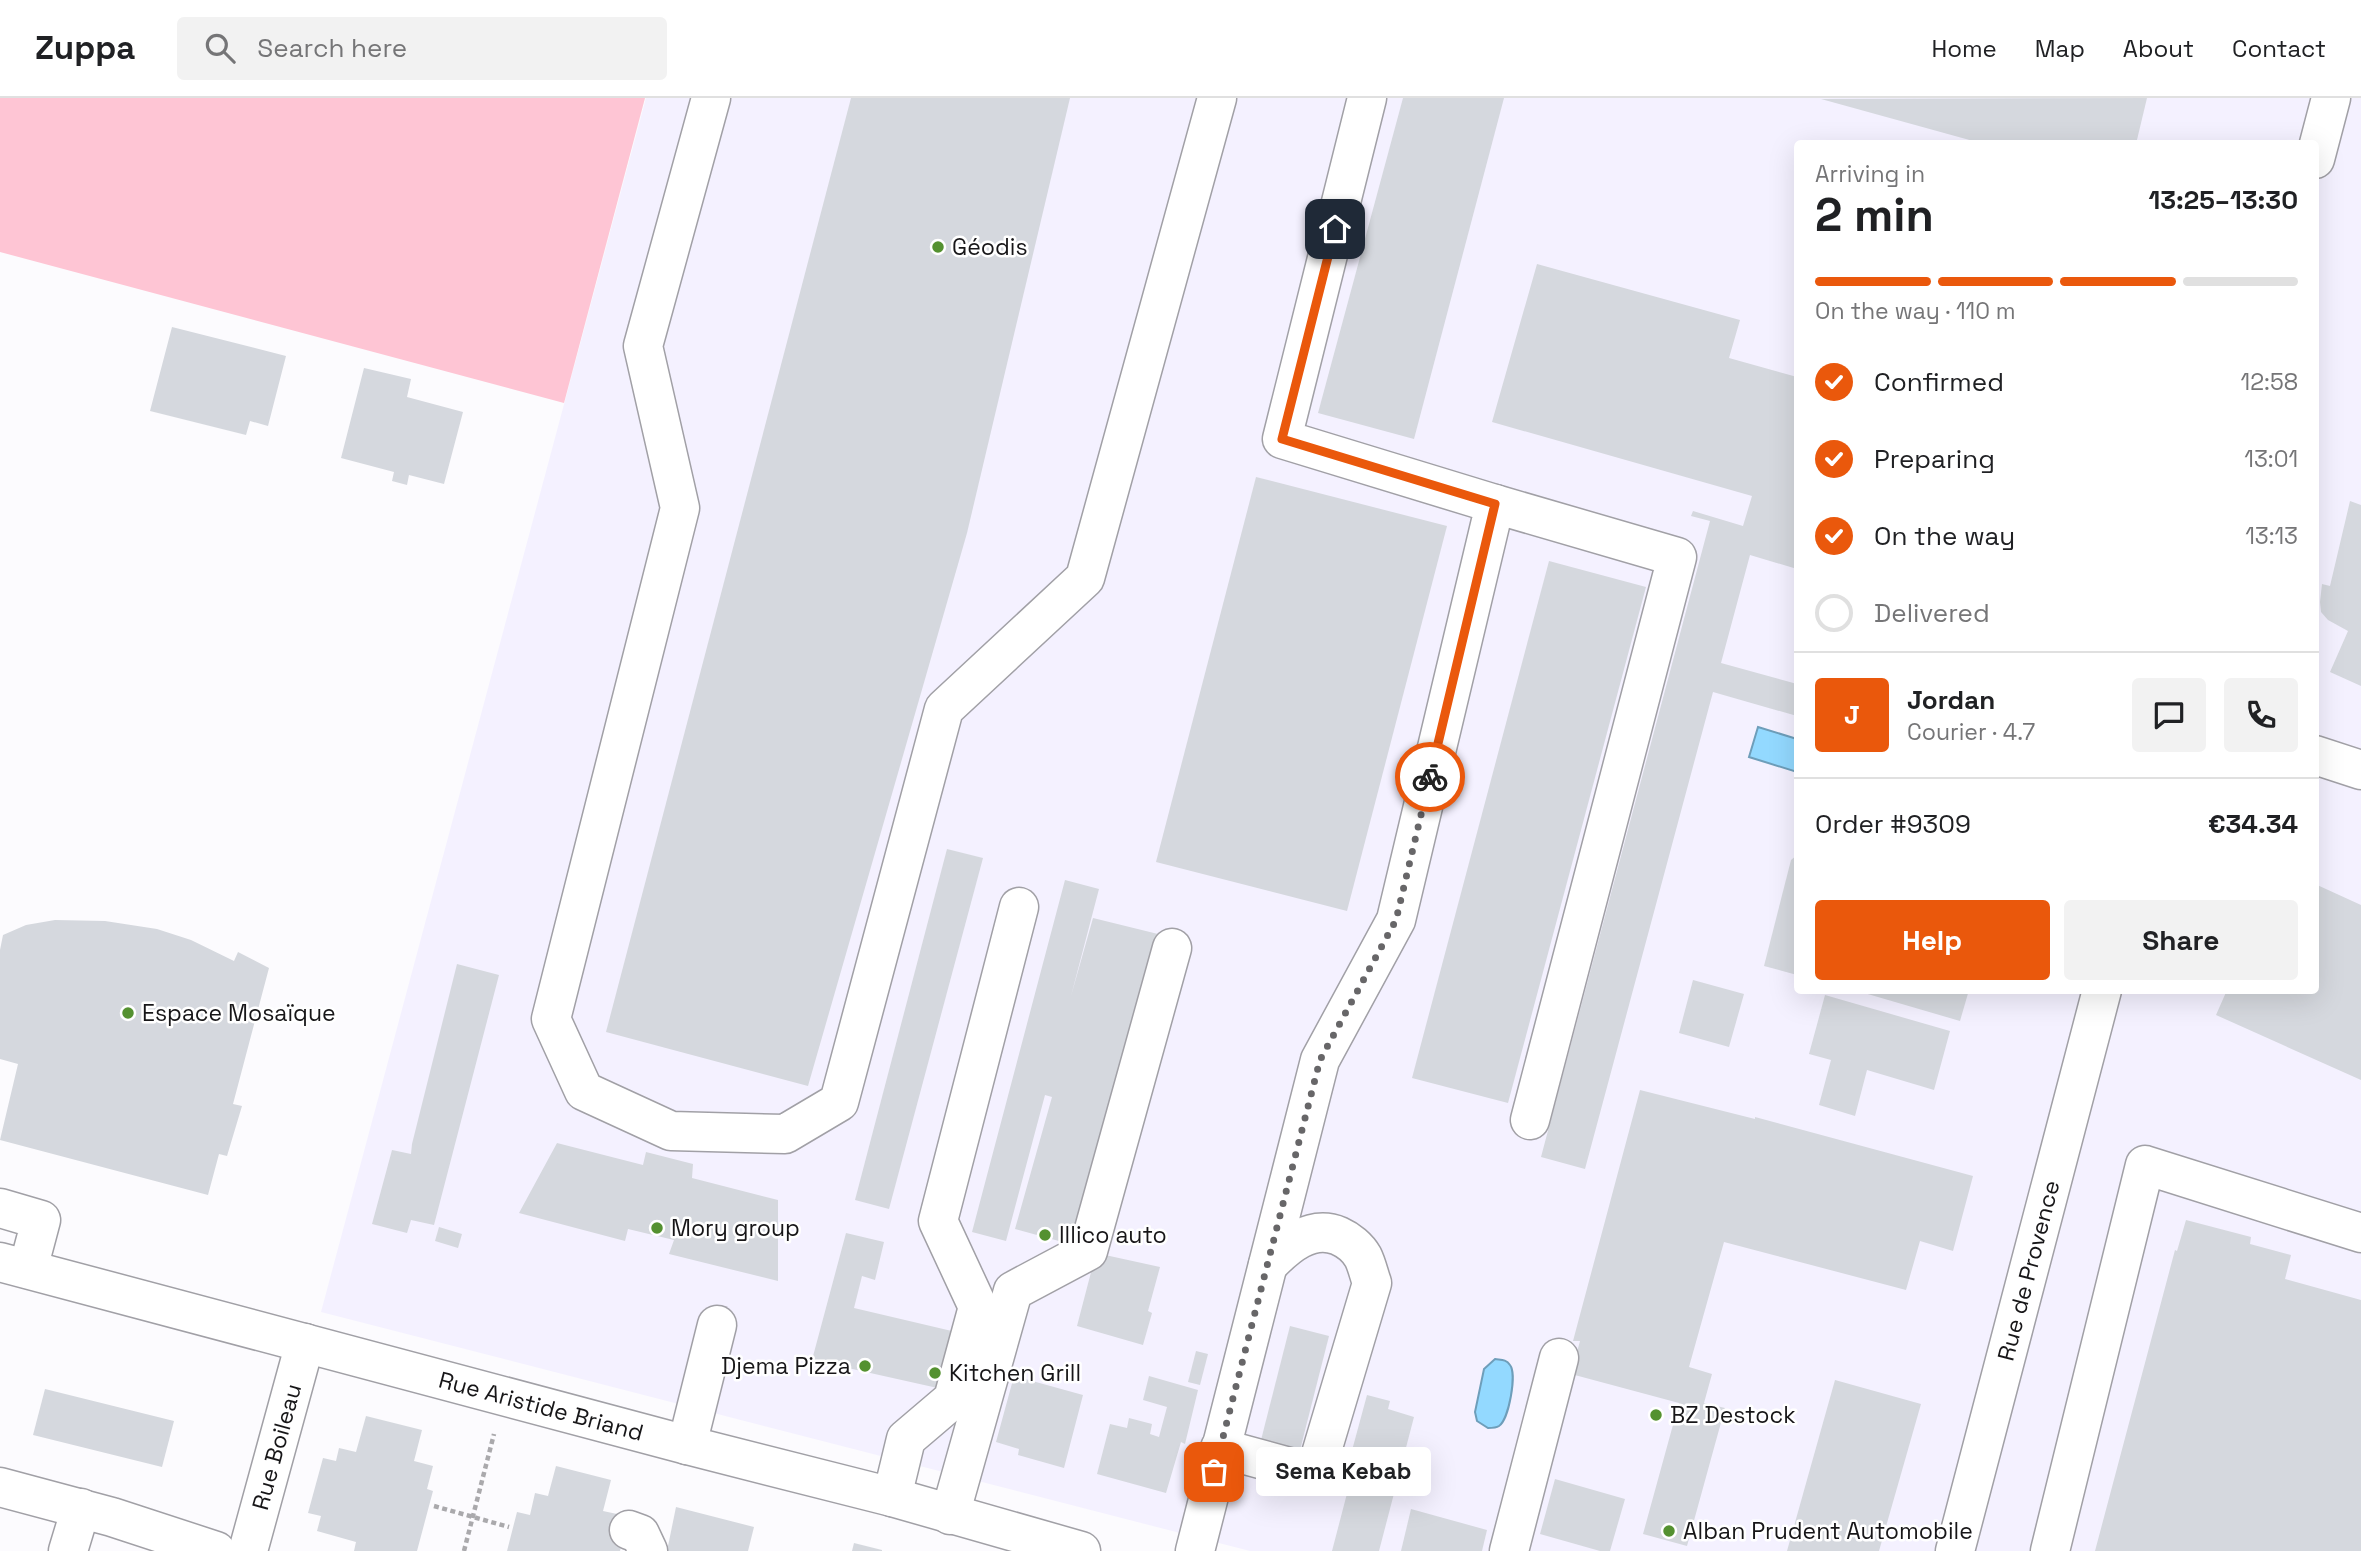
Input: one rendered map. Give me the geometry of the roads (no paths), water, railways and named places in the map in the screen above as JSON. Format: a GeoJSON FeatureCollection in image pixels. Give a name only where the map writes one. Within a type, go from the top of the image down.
{"type":"FeatureCollection","features":[{"type":"Feature","properties":{"kind":"main road"},"geometry":{"type":"LineString","coordinates":[[711,98],[643,346],[680,508],[551,1018],[584,1091],[671,1131],[785,1134],[839,1102],[944,709],[1085,578],[1217,98]]}},
{"type":"Feature","properties":{"kind":"main road"},"geometry":{"type":"LineString","coordinates":[[1367,98],[1282,439],[1677,557],[1530,1120]]}},
{"type":"Feature","properties":{"kind":"main road"},"geometry":{"type":"LineString","coordinates":[[2319,144],[2331,98]]}},
{"type":"Feature","properties":{"kind":"main road"},"geometry":{"type":"LineString","coordinates":[[1195,1551],[1320,1060],[1396,920],[1495,504]]}},
{"type":"Feature","properties":{"kind":"main road"},"geometry":{"type":"LineString","coordinates":[[2319,756],[2361,769]]}},
{"type":"Feature","properties":{"kind":"main road"},"geometry":{"type":"LineString","coordinates":[[892,1497],[906,1438],[953,1399],[978,1307],[939,1221],[1019,907]]}},
{"type":"Feature","properties":{"kind":"main road"},"geometry":{"type":"LineString","coordinates":[[950,1515],[1013,1291],[1088,1251],[1172,948]]}},
{"type":"Feature","properties":{"kind":"main road","name":"Rue de Provence"},"geometry":{"type":"LineString","coordinates":[[1955,1551],[2101,994]]}},
{"type":"Feature","properties":{"kind":"main road"},"geometry":{"type":"LineString","coordinates":[[2050,1551],[2144,1165],[2361,1234]]}},
{"type":"Feature","properties":{"kind":"main road"},"geometry":{"type":"LineString","coordinates":[[0,1208],[41,1220],[14,1265]]}},
{"type":"Feature","properties":{"kind":"main road"},"geometry":{"type":"LineString","coordinates":[[1220,1448],[1315,1474],[1372,1283],[1363,1257],[1348,1240],[1329,1232],[1305,1235],[1285,1248],[1268,1265]]}},
{"type":"Feature","properties":{"kind":"main road","name":"Rue Aristide Briand"},"geometry":{"type":"LineString","coordinates":[[14,1265],[892,1497],[1082,1551]]}},
{"type":"Feature","properties":{"kind":"main road"},"geometry":{"type":"LineString","coordinates":[[687,1445],[717,1325]]}},
{"type":"Feature","properties":{"kind":"main road","name":"Rue Boileau"},"geometry":{"type":"LineString","coordinates":[[248,1551],[305,1343]]}},
{"type":"Feature","properties":{"kind":"main road"},"geometry":{"type":"LineString","coordinates":[[1509,1551],[1559,1358]]}},
{"type":"Feature","properties":{"kind":"main road"},"geometry":{"type":"LineString","coordinates":[[0,1487],[81,1508],[216,1551]]}},
{"type":"Feature","properties":{"kind":"main road"},"geometry":{"type":"LineString","coordinates":[[68,1551],[81,1508]]}},
{"type":"Feature","properties":{"kind":"water"},"geometry":{"type":"Polygon","coordinates":[[[1758,727],[1794,738],[1794,771],[1749,757],[1758,727]]]}},
{"type":"Feature","properties":{"kind":"water"},"geometry":{"type":"Polygon","coordinates":[[[1495,1359],[1510,1365],[1513,1377],[1509,1406],[1503,1422],[1498,1427],[1488,1428],[1477,1421],[1475,1412],[1484,1369],[1495,1359]]]}},
{"type":"Feature","properties":{"kind":"place","name":"Géodis"},"geometry":{"type":"Point","coordinates":[938,247]}},
{"type":"Feature","properties":{"kind":"place","name":"Espace Mosaïque"},"geometry":{"type":"Point","coordinates":[128,1013]}},
{"type":"Feature","properties":{"kind":"place","name":"Mory group"},"geometry":{"type":"Point","coordinates":[657,1228]}},
{"type":"Feature","properties":{"kind":"place","name":"Illico auto"},"geometry":{"type":"Point","coordinates":[1045,1235]}},
{"type":"Feature","properties":{"kind":"place","name":"Djema Pizza"},"geometry":{"type":"Point","coordinates":[865,1366]}},
{"type":"Feature","properties":{"kind":"place","name":"Kitchen Grill"},"geometry":{"type":"Point","coordinates":[935,1373]}},
{"type":"Feature","properties":{"kind":"place","name":"BZ Destock"},"geometry":{"type":"Point","coordinates":[1656,1415]}},
{"type":"Feature","properties":{"kind":"place","name":"Sema Kebab"},"geometry":{"type":"Point","coordinates":[1214,1472]}},
{"type":"Feature","properties":{"kind":"place","name":"Alban Prudent Automobile"},"geometry":{"type":"Point","coordinates":[1669,1531]}}]}
